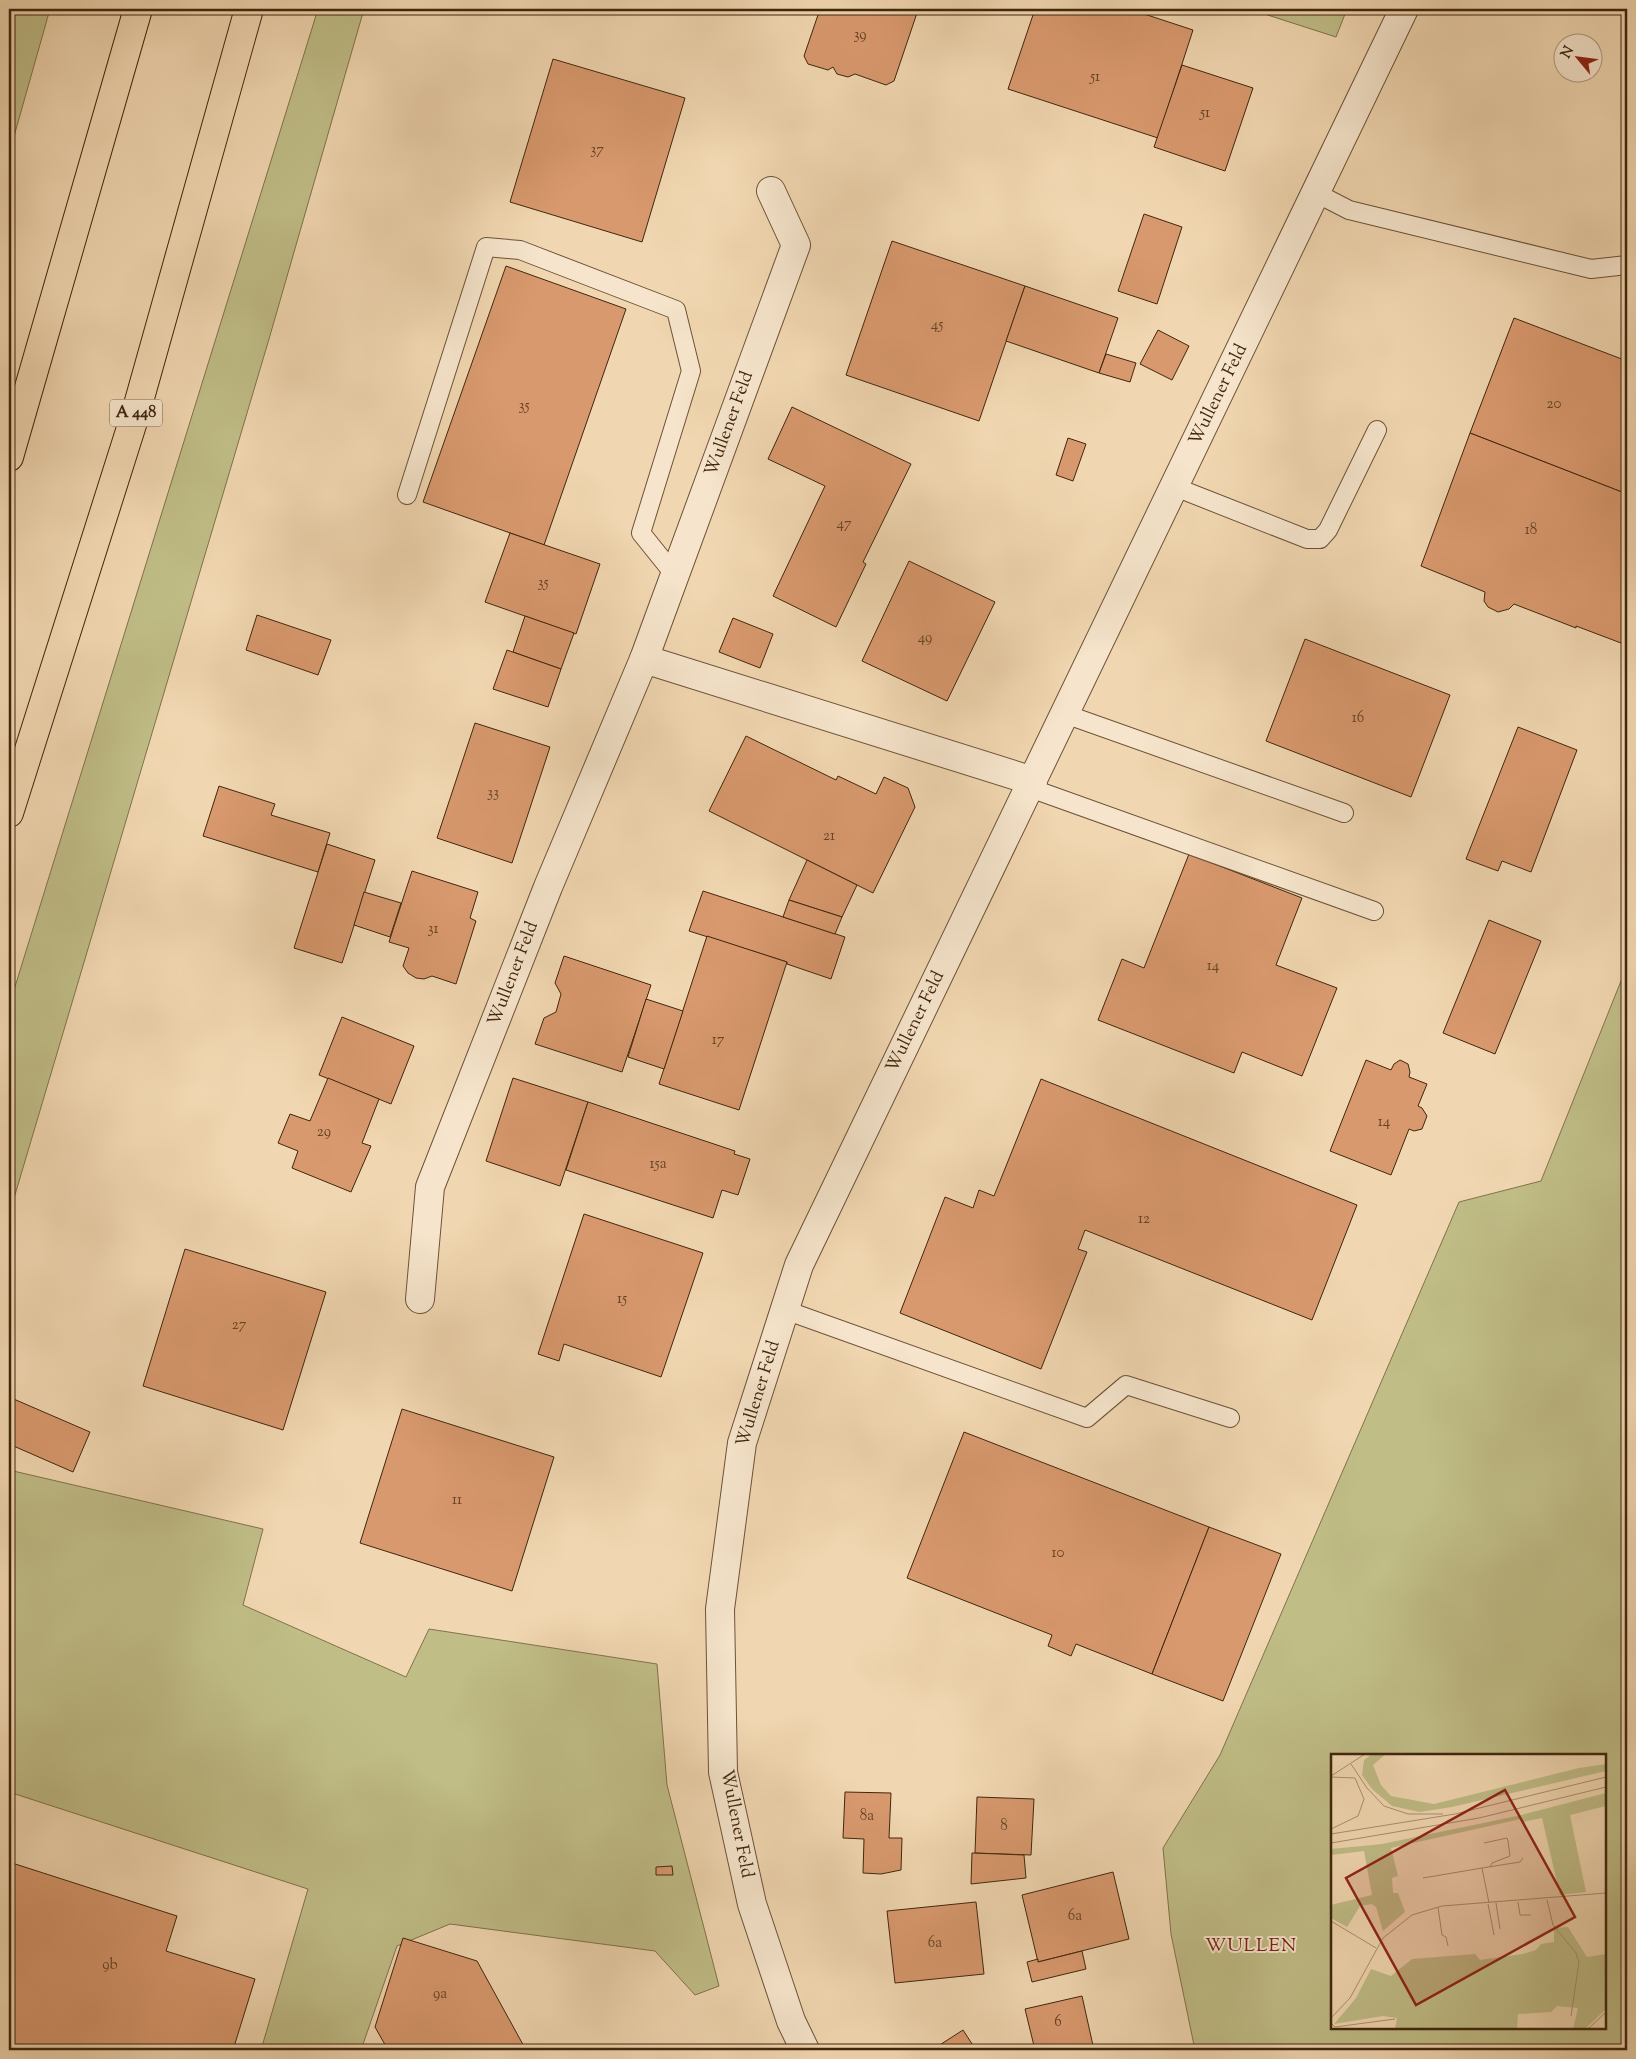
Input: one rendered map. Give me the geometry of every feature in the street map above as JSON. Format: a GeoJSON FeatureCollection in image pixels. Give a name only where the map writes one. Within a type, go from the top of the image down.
{"type":"FeatureCollection","features":[{"type":"Feature","properties":{"kind":"highway"},"geometry":{"type":"LineString","coordinates":[[9,456],[138,9]]}},
{"type":"Feature","properties":{"kind":"highway","name":"A 448"},"geometry":{"type":"LineString","coordinates":[[9,813],[136,412],[249,9]]}},
{"type":"Feature","properties":{"kind":"street","name":"Wullener Feld"},"geometry":{"type":"LineString","coordinates":[[806,2050],[791,2021],[752,1904],[723,1772],[720,1609],[742,1443],[799,1265],[1404,9]]}},
{"type":"Feature","properties":{"kind":"street","name":"Wullener Feld"},"geometry":{"type":"LineString","coordinates":[[420,1299],[430,1187],[548,887],[644,659],[796,244],[771,191]]}},
{"type":"Feature","properties":{"kind":"street"},"geometry":{"type":"LineString","coordinates":[[644,659],[1031,784]]}},
{"type":"Feature","properties":{"kind":"lane"},"geometry":{"type":"LineString","coordinates":[[1316,193],[1349,210],[1591,270],[1627,265]]}},
{"type":"Feature","properties":{"kind":"lane"},"geometry":{"type":"LineString","coordinates":[[407,495],[486,247],[520,250],[676,310],[691,371],[641,533],[674,574]]}},
{"type":"Feature","properties":{"kind":"lane"},"geometry":{"type":"LineString","coordinates":[[1175,487],[1307,539],[1320,539],[1328,530],[1377,430]]}},
{"type":"Feature","properties":{"kind":"lane"},"geometry":{"type":"LineString","coordinates":[[1065,714],[1344,813]]}},
{"type":"Feature","properties":{"kind":"lane"},"geometry":{"type":"LineString","coordinates":[[1031,784],[1374,911]]}},
{"type":"Feature","properties":{"kind":"lane"},"geometry":{"type":"LineString","coordinates":[[785,1310],[1087,1418],[1126,1385],[1230,1418]]}},
{"type":"Feature","properties":{"kind":"shaded area"},"geometry":{"type":"Polygon","coordinates":[[[9,9],[50,9],[9,154],[9,9]]]}},
{"type":"Feature","properties":{"kind":"shaded area"},"geometry":{"type":"Polygon","coordinates":[[[318,9],[364,9],[269,339],[9,1215],[9,1006],[318,9]]]}},
{"type":"Feature","properties":{"kind":"shaded area"},"geometry":{"type":"Polygon","coordinates":[[[1249,9],[1347,9],[1336,37],[1249,9]]]}},
{"type":"Feature","properties":{"kind":"shaded area"},"geometry":{"type":"Polygon","coordinates":[[[1627,966],[1627,2050],[1195,2050],[1171,1934],[1163,1848],[1220,1755],[1459,1202],[1541,1181],[1627,966]]]}},
{"type":"Feature","properties":{"kind":"shaded area"},"geometry":{"type":"Polygon","coordinates":[[[9,1470],[263,1529],[243,1605],[406,1677],[429,1629],[657,1664],[667,1785],[719,1986],[695,1995],[655,1951],[450,1924],[397,1946],[361,2050],[261,2050],[308,1889],[9,1792],[9,1470]]]}},
{"type":"Feature","properties":{"kind":"building"},"geometry":{"type":"Polygon","coordinates":[[[820,9],[905,9],[917,13],[894,81],[886,85],[855,74],[848,77],[837,74],[833,67],[828,70],[808,64],[804,56],[820,9]]]}},
{"type":"Feature","properties":{"kind":"building"},"geometry":{"type":"Polygon","coordinates":[[[1035,9],[1129,9],[1193,30],[1158,138],[1008,89],[1035,9]]]}},
{"type":"Feature","properties":{"kind":"building"},"geometry":{"type":"Polygon","coordinates":[[[553,59],[685,98],[642,242],[510,202],[553,59]]]}},
{"type":"Feature","properties":{"kind":"building"},"geometry":{"type":"Polygon","coordinates":[[[1182,65],[1253,88],[1225,171],[1154,147],[1182,65]]]}},
{"type":"Feature","properties":{"kind":"building"},"geometry":{"type":"Polygon","coordinates":[[[1144,214],[1182,227],[1157,304],[1118,291],[1144,214]]]}},
{"type":"Feature","properties":{"kind":"building"},"geometry":{"type":"Polygon","coordinates":[[[892,241],[1025,286],[979,421],[846,375],[892,241]]]}},
{"type":"Feature","properties":{"kind":"building"},"geometry":{"type":"Polygon","coordinates":[[[506,266],[626,309],[544,545],[423,502],[506,266]]]}},
{"type":"Feature","properties":{"kind":"building"},"geometry":{"type":"Polygon","coordinates":[[[1025,286],[1118,318],[1099,373],[1006,341],[1025,286]]]}},
{"type":"Feature","properties":{"kind":"building"},"geometry":{"type":"Polygon","coordinates":[[[1514,318],[1627,361],[1627,494],[1470,433],[1514,318]]]}},
{"type":"Feature","properties":{"kind":"building"},"geometry":{"type":"Polygon","coordinates":[[[1158,330],[1189,346],[1172,380],[1140,364],[1158,330]]]}},
{"type":"Feature","properties":{"kind":"building"},"geometry":{"type":"Polygon","coordinates":[[[1106,354],[1136,363],[1130,382],[1099,373],[1106,354]]]}},
{"type":"Feature","properties":{"kind":"building"},"geometry":{"type":"Polygon","coordinates":[[[792,407],[911,464],[863,562],[866,564],[836,627],[773,596],[825,486],[768,459],[792,407]]]}},
{"type":"Feature","properties":{"kind":"building"},"geometry":{"type":"Polygon","coordinates":[[[1470,433],[1627,494],[1627,627],[1621,643],[1514,604],[1509,609],[1498,612],[1488,607],[1484,601],[1485,592],[1421,566],[1470,433]]]}},
{"type":"Feature","properties":{"kind":"building"},"geometry":{"type":"Polygon","coordinates":[[[1068,438],[1086,444],[1073,481],[1056,475],[1068,438]]]}},
{"type":"Feature","properties":{"kind":"building"},"geometry":{"type":"Polygon","coordinates":[[[510,533],[600,564],[576,634],[485,602],[510,533]]]}},
{"type":"Feature","properties":{"kind":"building"},"geometry":{"type":"Polygon","coordinates":[[[909,561],[995,602],[947,701],[862,661],[909,561]]]}},
{"type":"Feature","properties":{"kind":"building"},"geometry":{"type":"Polygon","coordinates":[[[257,615],[331,640],[318,675],[246,650],[257,615]]]}},
{"type":"Feature","properties":{"kind":"building"},"geometry":{"type":"Polygon","coordinates":[[[525,616],[574,633],[561,669],[513,652],[525,616]]]}},
{"type":"Feature","properties":{"kind":"building"},"geometry":{"type":"Polygon","coordinates":[[[733,618],[773,634],[760,668],[719,652],[733,618]]]}},
{"type":"Feature","properties":{"kind":"building"},"geometry":{"type":"Polygon","coordinates":[[[1305,639],[1450,695],[1411,797],[1266,741],[1305,639]]]}},
{"type":"Feature","properties":{"kind":"building"},"geometry":{"type":"Polygon","coordinates":[[[507,650],[561,669],[548,707],[493,689],[507,650]]]}},
{"type":"Feature","properties":{"kind":"building"},"geometry":{"type":"Polygon","coordinates":[[[475,723],[550,747],[512,863],[437,838],[475,723]]]}},
{"type":"Feature","properties":{"kind":"building"},"geometry":{"type":"Polygon","coordinates":[[[1518,727],[1577,750],[1531,872],[1502,861],[1498,871],[1466,859],[1518,727]]]}},
{"type":"Feature","properties":{"kind":"building"},"geometry":{"type":"Polygon","coordinates":[[[746,736],[836,780],[838,776],[876,794],[884,777],[908,788],[915,807],[873,893],[709,811],[746,736]]]}},
{"type":"Feature","properties":{"kind":"building"},"geometry":{"type":"Polygon","coordinates":[[[219,786],[275,804],[271,815],[330,833],[318,872],[203,836],[219,786]]]}},
{"type":"Feature","properties":{"kind":"building"},"geometry":{"type":"Polygon","coordinates":[[[327,844],[375,860],[342,963],[294,948],[327,844]]]}},
{"type":"Feature","properties":{"kind":"building"},"geometry":{"type":"Polygon","coordinates":[[[1189,854],[1302,898],[1276,965],[1337,988],[1302,1076],[1242,1052],[1234,1073],[1098,1020],[1122,959],[1144,968],[1189,854]]]}},
{"type":"Feature","properties":{"kind":"building"},"geometry":{"type":"Polygon","coordinates":[[[807,860],[857,885],[842,917],[789,900],[807,860]]]}},
{"type":"Feature","properties":{"kind":"building"},"geometry":{"type":"Polygon","coordinates":[[[412,871],[478,892],[470,918],[476,921],[456,984],[432,976],[424,979],[416,978],[408,973],[403,966],[409,948],[389,942],[412,871]]]}},
{"type":"Feature","properties":{"kind":"building"},"geometry":{"type":"Polygon","coordinates":[[[703,891],[845,937],[831,979],[787,964],[787,962],[689,931],[703,891]]]}},
{"type":"Feature","properties":{"kind":"building"},"geometry":{"type":"Polygon","coordinates":[[[364,892],[401,903],[390,937],[354,925],[364,892]]]}},
{"type":"Feature","properties":{"kind":"building"},"geometry":{"type":"Polygon","coordinates":[[[789,900],[842,917],[835,934],[783,917],[789,900]]]}},
{"type":"Feature","properties":{"kind":"building"},"geometry":{"type":"Polygon","coordinates":[[[1489,920],[1541,941],[1495,1054],[1443,1033],[1489,920]]]}},
{"type":"Feature","properties":{"kind":"building"},"geometry":{"type":"Polygon","coordinates":[[[707,936],[787,962],[739,1110],[659,1084],[707,936]]]}},
{"type":"Feature","properties":{"kind":"building"},"geometry":{"type":"Polygon","coordinates":[[[564,956],[651,985],[622,1072],[535,1044],[544,1018],[556,1012],[561,994],[555,983],[564,956]]]}},
{"type":"Feature","properties":{"kind":"building"},"geometry":{"type":"Polygon","coordinates":[[[646,999],[683,1011],[664,1069],[628,1057],[646,999]]]}},
{"type":"Feature","properties":{"kind":"building"},"geometry":{"type":"Polygon","coordinates":[[[342,1017],[414,1046],[391,1104],[319,1075],[342,1017]]]}},
{"type":"Feature","properties":{"kind":"building"},"geometry":{"type":"Polygon","coordinates":[[[1366,1060],[1391,1070],[1394,1064],[1400,1060],[1408,1064],[1409,1077],[1427,1084],[1418,1106],[1422,1108],[1427,1116],[1422,1129],[1414,1131],[1409,1129],[1391,1175],[1330,1151],[1366,1060]]]}},
{"type":"Feature","properties":{"kind":"building"},"geometry":{"type":"Polygon","coordinates":[[[328,1078],[379,1099],[362,1143],[371,1146],[351,1192],[292,1168],[298,1151],[278,1143],[290,1114],[310,1121],[328,1078]]]}},
{"type":"Feature","properties":{"kind":"building"},"geometry":{"type":"Polygon","coordinates":[[[513,1078],[588,1102],[560,1186],[486,1161],[513,1078]]]}},
{"type":"Feature","properties":{"kind":"building"},"geometry":{"type":"Polygon","coordinates":[[[1041,1079],[1357,1205],[1312,1320],[1085,1230],[1078,1249],[1087,1252],[1041,1369],[900,1313],[945,1197],[973,1208],[979,1190],[994,1196],[1041,1079]]]}},
{"type":"Feature","properties":{"kind":"building"},"geometry":{"type":"Polygon","coordinates":[[[588,1102],[735,1151],[734,1154],[750,1159],[738,1195],[722,1190],[713,1218],[566,1170],[588,1102]]]}},
{"type":"Feature","properties":{"kind":"building"},"geometry":{"type":"Polygon","coordinates":[[[584,1214],[703,1253],[661,1377],[564,1344],[559,1361],[538,1354],[584,1214]]]}},
{"type":"Feature","properties":{"kind":"building"},"geometry":{"type":"Polygon","coordinates":[[[185,1249],[326,1292],[283,1430],[143,1386],[185,1249]]]}},
{"type":"Feature","properties":{"kind":"building"},"geometry":{"type":"Polygon","coordinates":[[[9,1397],[90,1432],[73,1472],[9,1444],[9,1397]]]}},
{"type":"Feature","properties":{"kind":"building"},"geometry":{"type":"Polygon","coordinates":[[[402,1409],[554,1457],[512,1591],[360,1543],[402,1409]]]}},
{"type":"Feature","properties":{"kind":"building"},"geometry":{"type":"Polygon","coordinates":[[[964,1432],[1209,1527],[1152,1674],[1076,1644],[1071,1656],[1048,1646],[1052,1635],[907,1578],[964,1432]]]}},
{"type":"Feature","properties":{"kind":"building"},"geometry":{"type":"Polygon","coordinates":[[[1209,1527],[1281,1554],[1223,1701],[1152,1674],[1209,1527]]]}},
{"type":"Feature","properties":{"kind":"building"},"geometry":{"type":"Polygon","coordinates":[[[845,1792],[891,1793],[889,1838],[902,1838],[901,1870],[881,1874],[863,1873],[864,1839],[843,1838],[845,1792]]]}},
{"type":"Feature","properties":{"kind":"building"},"geometry":{"type":"Polygon","coordinates":[[[977,1797],[1034,1799],[1031,1855],[975,1853],[977,1797]]]}},
{"type":"Feature","properties":{"kind":"building"},"geometry":{"type":"Polygon","coordinates":[[[972,1853],[1024,1855],[1026,1878],[971,1884],[972,1853]]]}},
{"type":"Feature","properties":{"kind":"building"},"geometry":{"type":"Polygon","coordinates":[[[9,1862],[177,1916],[166,1951],[255,1979],[233,2050],[9,2050],[9,1862]]]}},
{"type":"Feature","properties":{"kind":"building"},"geometry":{"type":"Polygon","coordinates":[[[672,1866],[673,1875],[656,1875],[656,1867],[672,1866]]]}},
{"type":"Feature","properties":{"kind":"building"},"geometry":{"type":"Polygon","coordinates":[[[1113,1872],[1129,1939],[1038,1962],[1022,1895],[1113,1872]]]}},
{"type":"Feature","properties":{"kind":"building"},"geometry":{"type":"Polygon","coordinates":[[[976,1902],[984,1974],[895,1983],[887,1911],[976,1902]]]}},
{"type":"Feature","properties":{"kind":"building"},"geometry":{"type":"Polygon","coordinates":[[[403,1938],[477,1961],[526,2050],[388,2050],[375,2027],[403,1938]]]}},
{"type":"Feature","properties":{"kind":"building"},"geometry":{"type":"Polygon","coordinates":[[[1082,1951],[1086,1969],[1032,1982],[1027,1962],[1038,1959],[1038,1962],[1082,1951]]]}},
{"type":"Feature","properties":{"kind":"building"},"geometry":{"type":"Polygon","coordinates":[[[1082,1996],[1094,2050],[1035,2050],[1025,2009],[1082,1996]]]}},
{"type":"Feature","properties":{"kind":"building"},"geometry":{"type":"Polygon","coordinates":[[[963,2030],[976,2050],[936,2050],[935,2048],[963,2030]]]}},
{"type":"Feature","properties":{"kind":"district","name":"WULLEN"},"geometry":{"type":"Point","coordinates":[1251,1946]}}]}
